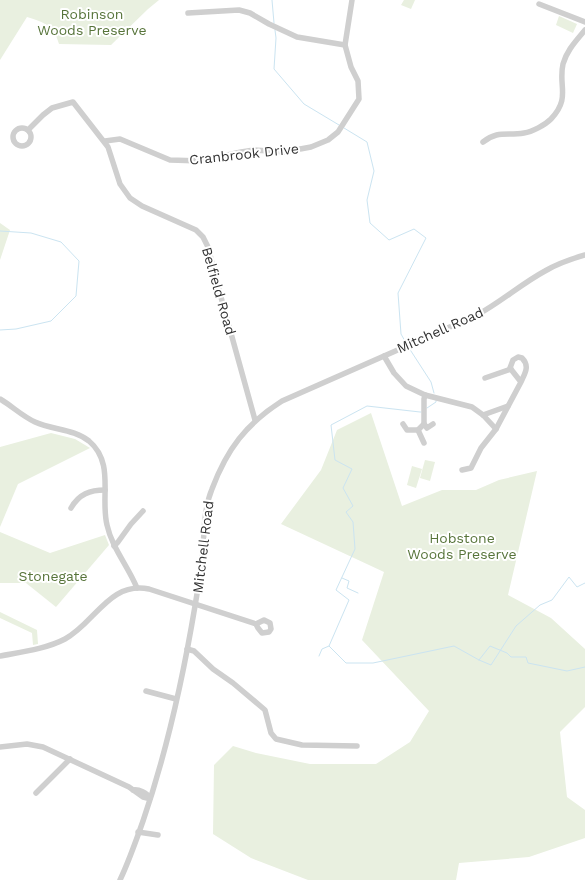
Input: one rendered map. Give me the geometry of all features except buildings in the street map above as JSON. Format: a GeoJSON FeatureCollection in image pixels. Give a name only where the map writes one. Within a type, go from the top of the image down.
{"type":"FeatureCollection","features":[{"type":"Feature","properties":{"kind":"street","name":"Cranbrook Drive"},"geometry":{"type":"LineString","coordinates":[[105,141],[120,139],[170,160],[201,161],[254,150],[284,152],[311,147],[328,140],[338,132],[359,99],[358,81],[351,67],[344,45],[352,0]]}},
{"type":"Feature","properties":{"kind":"street"},"geometry":{"type":"LineString","coordinates":[[539,4],[585,22]]}},
{"type":"Feature","properties":{"kind":"street"},"geometry":{"type":"LineString","coordinates":[[188,13],[239,10],[246,11],[297,37],[344,45]]}},
{"type":"Feature","properties":{"kind":"street"},"geometry":{"type":"LineString","coordinates":[[483,142],[488,138],[500,134],[525,133],[534,130],[550,120],[557,111],[563,98],[562,74],[566,56],[571,47],[585,30]]}},
{"type":"Feature","properties":{"kind":"street","name":"Belfield Road"},"geometry":{"type":"LineString","coordinates":[[28,130],[52,108],[73,102],[105,141],[120,184],[130,198],[142,206],[196,230],[203,237],[208,247],[255,420]]}},
{"type":"Feature","properties":{"kind":"street","name":"Mitchell Road"},"geometry":{"type":"LineString","coordinates":[[120,880],[150,798],[164,749],[176,698],[195,604],[201,565],[206,514],[211,490],[234,445],[255,420],[293,395],[477,315],[543,272],[564,262],[585,255]]}},
{"type":"Feature","properties":{"kind":"street"},"geometry":{"type":"LineString","coordinates":[[384,356],[394,373],[406,386],[425,395],[472,407],[483,415],[496,429]]}},
{"type":"Feature","properties":{"kind":"street"},"geometry":{"type":"LineString","coordinates":[[462,470],[471,468],[481,448],[496,429],[527,368],[524,360],[518,357],[514,358],[511,363],[511,369]]}},
{"type":"Feature","properties":{"kind":"street"},"geometry":{"type":"LineString","coordinates":[[485,378],[511,369]]}},
{"type":"Feature","properties":{"kind":"street"},"geometry":{"type":"LineString","coordinates":[[511,369],[516,373],[521,382]]}},
{"type":"Feature","properties":{"kind":"street"},"geometry":{"type":"LineString","coordinates":[[403,424],[407,430],[418,430],[424,424],[425,395]]}},
{"type":"Feature","properties":{"kind":"street"},"geometry":{"type":"LineString","coordinates":[[0,399],[33,422],[77,434],[88,441],[97,450],[104,463],[106,474],[104,505],[109,533],[114,546],[137,588]]}},
{"type":"Feature","properties":{"kind":"street"},"geometry":{"type":"LineString","coordinates":[[483,415],[508,406]]}},
{"type":"Feature","properties":{"kind":"street"},"geometry":{"type":"LineString","coordinates":[[424,424],[427,428],[433,424]]}},
{"type":"Feature","properties":{"kind":"street"},"geometry":{"type":"LineString","coordinates":[[418,430],[424,443]]}},
{"type":"Feature","properties":{"kind":"street"},"geometry":{"type":"LineString","coordinates":[[71,508],[76,500],[86,493],[105,490]]}},
{"type":"Feature","properties":{"kind":"street"},"geometry":{"type":"LineString","coordinates":[[114,546],[143,511]]}},
{"type":"Feature","properties":{"kind":"street"},"geometry":{"type":"LineString","coordinates":[[0,656],[55,643],[66,638],[77,631],[114,596],[125,590],[137,588],[149,589],[256,624]]}},
{"type":"Feature","properties":{"kind":"street"},"geometry":{"type":"LineString","coordinates":[[187,649],[194,651],[213,669],[232,682],[265,710],[271,733],[276,739],[302,745],[357,746]]}},
{"type":"Feature","properties":{"kind":"street"},"geometry":{"type":"LineString","coordinates":[[146,691],[176,698]]}},
{"type":"Feature","properties":{"kind":"street"},"geometry":{"type":"LineString","coordinates":[[0,748],[16,744],[34,744],[49,749],[133,790],[138,790],[148,795],[150,798]]}},
{"type":"Feature","properties":{"kind":"street"},"geometry":{"type":"LineString","coordinates":[[36,793],[70,759]]}},
{"type":"Feature","properties":{"kind":"street"},"geometry":{"type":"LineString","coordinates":[[138,832],[158,835]]}},
{"type":"Feature","properties":{"kind":"green space","name":"Robinson Woods Preserve"},"geometry":{"type":"Polygon","coordinates":[[[0,0],[159,0],[111,45],[59,44],[54,33],[48,26],[27,17],[0,60],[0,0]]]}},
{"type":"Feature","properties":{"kind":"green space"},"geometry":{"type":"Polygon","coordinates":[[[404,0],[415,0],[411,9],[401,5],[404,0]]]}},
{"type":"Feature","properties":{"kind":"green space"},"geometry":{"type":"Polygon","coordinates":[[[559,16],[577,24],[573,33],[556,25],[559,16]]]}},
{"type":"Feature","properties":{"kind":"green space"},"geometry":{"type":"Polygon","coordinates":[[[0,223],[10,230],[0,260],[0,223]]]}},
{"type":"Feature","properties":{"kind":"green space","name":"Hobstone Woods Preserve"},"geometry":{"type":"Polygon","coordinates":[[[371,413],[402,506],[442,490],[476,490],[499,480],[537,471],[508,595],[551,618],[585,649],[585,707],[560,732],[567,797],[585,810],[585,838],[529,857],[459,863],[456,880],[308,880],[251,858],[213,834],[214,765],[233,746],[256,753],[310,764],[376,764],[410,742],[429,711],[362,640],[384,572],[281,524],[321,470],[337,430],[371,413]]]}},
{"type":"Feature","properties":{"kind":"green space"},"geometry":{"type":"Polygon","coordinates":[[[51,433],[75,439],[90,448],[18,484],[0,527],[0,447],[51,433]]]}},
{"type":"Feature","properties":{"kind":"green space"},"geometry":{"type":"Polygon","coordinates":[[[425,460],[435,462],[430,481],[420,478],[425,460]]]}},
{"type":"Feature","properties":{"kind":"green space"},"geometry":{"type":"Polygon","coordinates":[[[412,466],[422,469],[416,488],[407,485],[412,466]]]}},
{"type":"Feature","properties":{"kind":"green space","name":"Stonegate"},"geometry":{"type":"Polygon","coordinates":[[[0,532],[50,553],[105,535],[109,545],[56,607],[26,583],[0,583],[0,532]]]}},
{"type":"Feature","properties":{"kind":"green space","name":"Stonegate"},"geometry":{"type":"Polygon","coordinates":[[[0,612],[37,630],[38,644],[33,645],[32,633],[0,618],[0,612]]]}},
{"type":"Feature","properties":{"kind":"waterway"},"geometry":{"type":"LineString","coordinates":[[272,0],[274,23]]}},
{"type":"Feature","properties":{"kind":"waterway"},"geometry":{"type":"LineString","coordinates":[[275,30],[276,38],[274,69],[304,104],[339,125]]}},
{"type":"Feature","properties":{"kind":"waterway"},"geometry":{"type":"LineString","coordinates":[[344,128],[367,142],[374,171],[367,200],[370,223],[389,240],[414,229],[426,238],[398,293],[401,334],[406,343]]}},
{"type":"Feature","properties":{"kind":"waterway"},"geometry":{"type":"LineString","coordinates":[[0,231],[31,233],[61,242],[79,261],[76,296],[51,321],[16,329],[0,330]]}},
{"type":"Feature","properties":{"kind":"waterway"},"geometry":{"type":"LineString","coordinates":[[409,348],[431,382],[434,393]]}},
{"type":"Feature","properties":{"kind":"waterway"},"geometry":{"type":"LineString","coordinates":[[427,408],[436,402],[436,400]]}},
{"type":"Feature","properties":{"kind":"waterway"},"geometry":{"type":"LineString","coordinates":[[421,412],[367,406],[331,425],[335,460],[352,469],[343,488],[353,506],[346,512],[353,522],[355,549],[336,590],[349,600],[329,646],[346,663],[373,663],[454,646],[491,665],[516,626],[540,605],[552,600],[569,577],[577,587],[585,583]]}},
{"type":"Feature","properties":{"kind":"waterway"},"geometry":{"type":"LineString","coordinates":[[342,578],[349,581],[347,588],[358,593]]}},
{"type":"Feature","properties":{"kind":"waterway"},"geometry":{"type":"LineString","coordinates":[[319,656],[322,649],[329,646]]}},
{"type":"Feature","properties":{"kind":"waterway"},"geometry":{"type":"LineString","coordinates":[[479,660],[490,646],[507,653],[511,657],[526,657],[528,663],[567,671],[585,667]]}}]}
